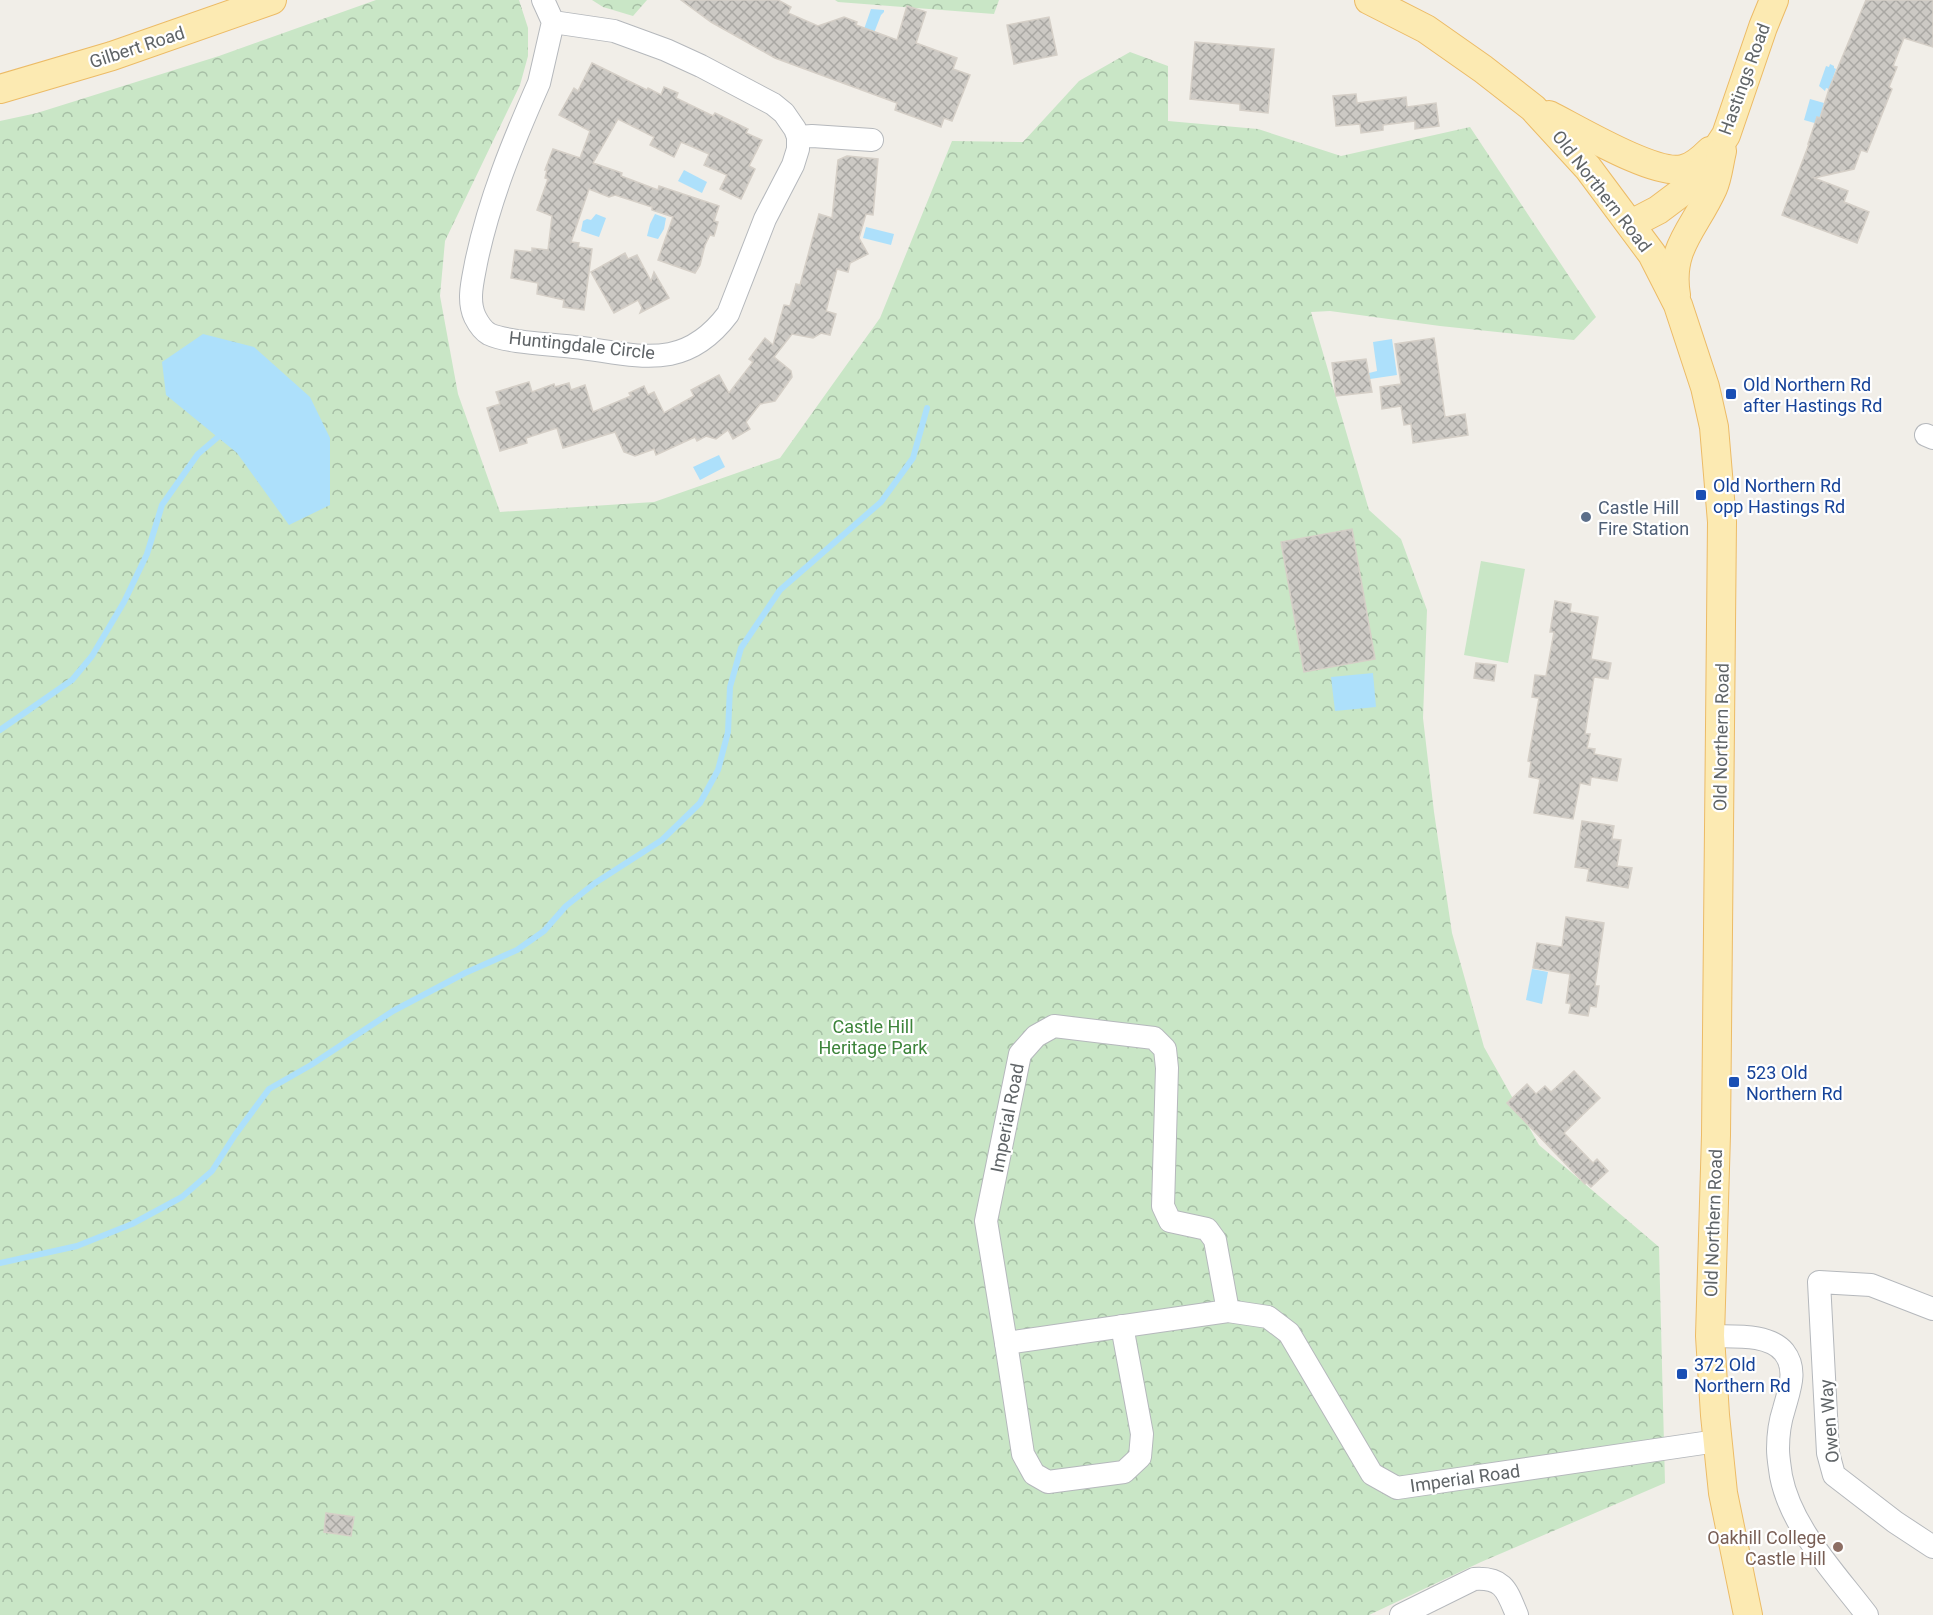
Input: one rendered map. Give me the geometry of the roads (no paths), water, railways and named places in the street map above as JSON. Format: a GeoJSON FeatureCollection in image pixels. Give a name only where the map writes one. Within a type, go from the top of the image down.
{"type":"FeatureCollection","features":[{"type":"Feature","properties":{"kind":"main road","name":"Gilbert Road"},"geometry":{"type":"LineString","coordinates":[[0,89],[112,56],[272,0]]}},
{"type":"Feature","properties":{"kind":"main road","name":"Old Northern Road"},"geometry":{"type":"LineString","coordinates":[[1369,0],[1426,29],[1483,69],[1533,108],[1588,168],[1652,254],[1678,304],[1705,387],[1714,427],[1722,522],[1716,1136],[1710,1336],[1723,1493],[1748,1615]]}},
{"type":"Feature","properties":{"kind":"main road","name":"Hastings Road"},"geometry":{"type":"LineString","coordinates":[[1631,225],[1658,210],[1686,189],[1705,167],[1726,135],[1774,0]]}},
{"type":"Feature","properties":{"kind":"main road"},"geometry":{"type":"LineString","coordinates":[[1533,108],[1638,159],[1670,171],[1685,169],[1703,158],[1726,135]]}},
{"type":"Feature","properties":{"kind":"main road"},"geometry":{"type":"LineString","coordinates":[[1678,304],[1673,278],[1676,261],[1684,239],[1714,185],[1726,135]]}},
{"type":"Feature","properties":{"kind":"street"},"geometry":{"type":"LineString","coordinates":[[543,0],[553,22],[622,33],[701,66],[773,104],[784,113],[798,137],[872,140]]}},
{"type":"Feature","properties":{"kind":"street","name":"Huntingdale Circle"},"geometry":{"type":"LineString","coordinates":[[553,22],[539,83],[496,186],[482,237],[471,302],[474,315],[487,333],[528,342],[637,355],[669,354],[687,349],[703,340],[718,327],[728,314],[765,219],[793,165],[798,149],[798,137]]}},
{"type":"Feature","properties":{"kind":"street","name":"Imperial Road"},"geometry":{"type":"LineString","coordinates":[[1228,1311],[1215,1240],[1207,1229],[1170,1221],[1163,1206],[1167,1068],[1165,1049],[1154,1038],[1054,1026],[1036,1036],[1020,1054],[986,1221],[1006,1343],[1228,1311],[1268,1317],[1288,1333],[1372,1474],[1397,1488],[1717,1441]]}},
{"type":"Feature","properties":{"kind":"street","name":"Owen Way"},"geometry":{"type":"LineString","coordinates":[[1933,1309],[1871,1285],[1819,1282],[1828,1453],[1834,1475],[1933,1547]]}},
{"type":"Feature","properties":{"kind":"street"},"geometry":{"type":"LineString","coordinates":[[1006,1343],[1023,1454],[1034,1474],[1048,1482],[1124,1472],[1140,1457],[1142,1434],[1122,1326]]}},
{"type":"Feature","properties":{"kind":"street"},"geometry":{"type":"LineString","coordinates":[[1710,1336],[1755,1339],[1773,1343],[1785,1353],[1791,1366],[1791,1385],[1783,1411],[1778,1450],[1782,1478],[1794,1515],[1812,1543],[1867,1615]]}},
{"type":"Feature","properties":{"kind":"street"},"geometry":{"type":"LineString","coordinates":[[1401,1615],[1474,1579],[1485,1578],[1499,1582],[1507,1592],[1517,1615]]}},
{"type":"Feature","properties":{"kind":"water"},"geometry":{"type":"Polygon","coordinates":[[[871,9],[884,10],[872,38],[862,35],[871,9]]]}},
{"type":"Feature","properties":{"kind":"water"},"geometry":{"type":"Polygon","coordinates":[[[1830,64],[1836,69],[1829,89],[1826,88],[1825,91],[1819,86],[1826,66],[1829,67],[1830,64]]]}},
{"type":"Feature","properties":{"kind":"water"},"geometry":{"type":"Polygon","coordinates":[[[1810,99],[1824,103],[1818,124],[1804,120],[1810,99]]]}},
{"type":"Feature","properties":{"kind":"water"},"geometry":{"type":"Polygon","coordinates":[[[684,170],[707,182],[702,193],[678,181],[684,170]]]}},
{"type":"Feature","properties":{"kind":"water"},"geometry":{"type":"Polygon","coordinates":[[[596,214],[606,218],[599,237],[581,231],[583,221],[591,220],[596,214]]]}},
{"type":"Feature","properties":{"kind":"water"},"geometry":{"type":"Polygon","coordinates":[[[655,214],[666,218],[664,229],[658,239],[647,236],[655,214]]]}},
{"type":"Feature","properties":{"kind":"water"},"geometry":{"type":"Polygon","coordinates":[[[866,227],[894,234],[891,245],[863,238],[866,227]]]}},
{"type":"Feature","properties":{"kind":"water"},"geometry":{"type":"Polygon","coordinates":[[[203,334],[254,347],[310,397],[330,438],[330,505],[289,525],[237,453],[166,395],[162,362],[203,334]]]}},
{"type":"Feature","properties":{"kind":"water"},"geometry":{"type":"Polygon","coordinates":[[[1392,339],[1397,375],[1370,379],[1369,373],[1377,371],[1373,342],[1392,339]]]}},
{"type":"Feature","properties":{"kind":"water"},"geometry":{"type":"Polygon","coordinates":[[[719,455],[725,467],[700,480],[693,467],[719,455]]]}},
{"type":"Feature","properties":{"kind":"water"},"geometry":{"type":"Polygon","coordinates":[[[1373,673],[1376,707],[1335,711],[1331,677],[1373,673]]]}},
{"type":"Feature","properties":{"kind":"water"},"geometry":{"type":"Polygon","coordinates":[[[1532,969],[1548,972],[1542,1004],[1526,1000],[1532,969]]]}},
{"type":"Feature","properties":{"kind":"waterway"},"geometry":{"type":"LineString","coordinates":[[0,1263],[77,1246],[132,1224],[182,1197],[212,1171],[269,1089],[311,1065],[393,1011],[465,973],[517,950],[544,931],[566,906],[595,883],[662,840],[700,803],[718,770],[728,732],[730,687],[741,648],[780,590],[881,502],[913,458],[927,408]]}},
{"type":"Feature","properties":{"kind":"waterway"},"geometry":{"type":"LineString","coordinates":[[0,730],[72,680],[92,656],[124,602],[147,554],[162,505],[198,454],[218,437]]}},
{"type":"Feature","properties":{"kind":"place","name":"Old Northern Rd after Hastings Rd"},"geometry":{"type":"Point","coordinates":[1731,394]}},
{"type":"Feature","properties":{"kind":"place","name":"Old Northern Rd opp Hastings Rd"},"geometry":{"type":"Point","coordinates":[1701,495]}},
{"type":"Feature","properties":{"kind":"place","name":"Castle Hill Fire Station"},"geometry":{"type":"Point","coordinates":[1586,517]}},
{"type":"Feature","properties":{"kind":"place","name":"523 Old Northern Rd"},"geometry":{"type":"Point","coordinates":[1734,1082]}},
{"type":"Feature","properties":{"kind":"place","name":"372 Old Northern Rd"},"geometry":{"type":"Point","coordinates":[1682,1374]}},
{"type":"Feature","properties":{"kind":"place","name":"Oakhill College Castle Hill"},"geometry":{"type":"Point","coordinates":[1838,1547]}},
{"type":"Feature","properties":{"kind":"park label","name":"Castle Hill Heritage Park"},"geometry":{"type":"Point","coordinates":[873,1036]}}]}
